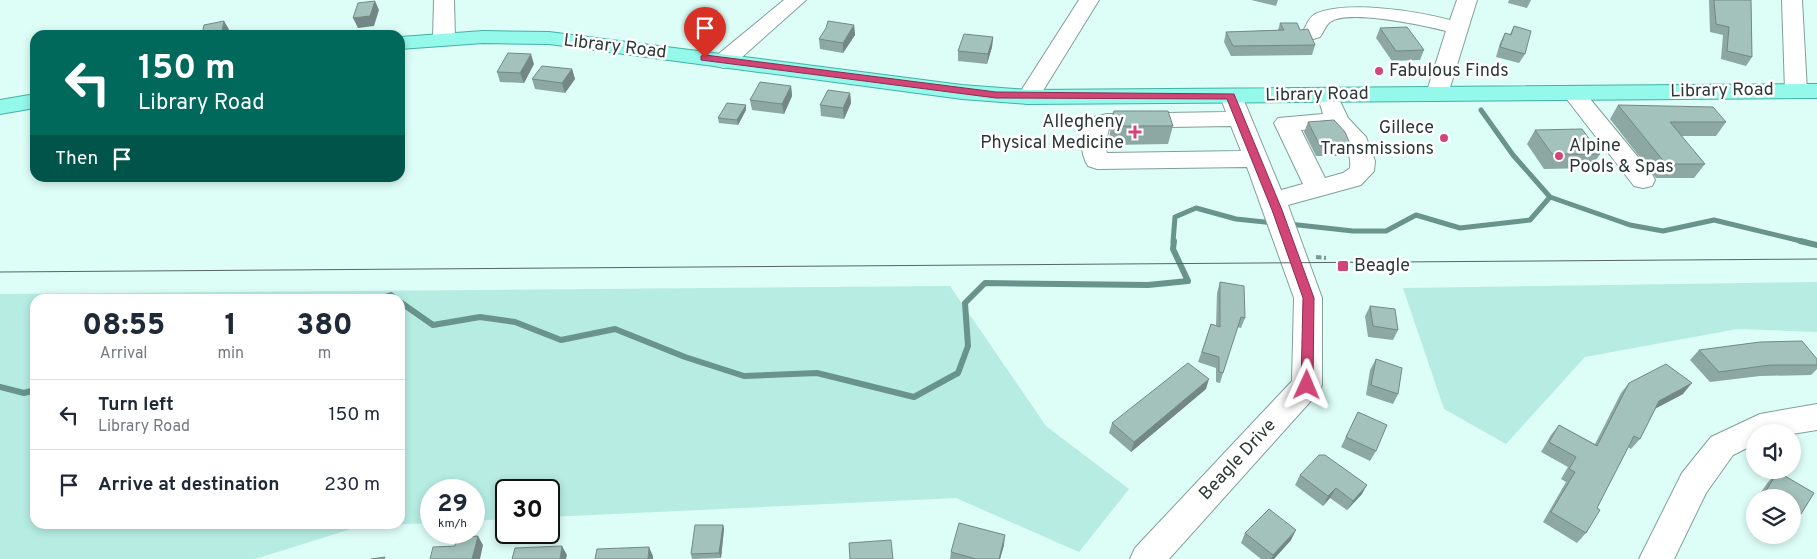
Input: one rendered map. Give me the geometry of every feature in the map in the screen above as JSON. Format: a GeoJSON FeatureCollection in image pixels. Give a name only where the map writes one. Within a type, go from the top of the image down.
{"type":"FeatureCollection","features":[{"type":"Feature","properties":{"kind":"main road","name":"Library Road"},"geometry":{"type":"LineString","coordinates":[[405,43],[484,37],[549,38],[962,92],[1028,97],[1806,91]]}},
{"type":"Feature","properties":{"kind":"main road"},"geometry":{"type":"LineString","coordinates":[[0,107],[30,102]]}},
{"type":"Feature","properties":{"kind":"street"},"geometry":{"type":"LineString","coordinates":[[444,0],[444,39]]}},
{"type":"Feature","properties":{"kind":"street"},"geometry":{"type":"LineString","coordinates":[[724,60],[796,0]]}},
{"type":"Feature","properties":{"kind":"street"},"geometry":{"type":"LineString","coordinates":[[1028,97],[1089,0]]}},
{"type":"Feature","properties":{"kind":"street"},"geometry":{"type":"LineString","coordinates":[[1437,94],[1467,0]]}},
{"type":"Feature","properties":{"kind":"street"},"geometry":{"type":"LineString","coordinates":[[1792,0],[1806,91]]}},
{"type":"Feature","properties":{"kind":"street"},"geometry":{"type":"LineString","coordinates":[[1313,33],[1320,18],[1333,9],[1343,6],[1367,5],[1458,28]]}},
{"type":"Feature","properties":{"kind":"street"},"geometry":{"type":"LineString","coordinates":[[1573,93],[1643,180]]}},
{"type":"Feature","properties":{"kind":"street"},"geometry":{"type":"LineString","coordinates":[[1278,214],[1318,190],[1352,179],[1362,171],[1363,161],[1354,137],[1337,121],[1327,95]]}},
{"type":"Feature","properties":{"kind":"street","name":"Beagle Drive"},"geometry":{"type":"LineString","coordinates":[[1147,559],[1307,385],[1308,298],[1278,214],[1231,96]]}},
{"type":"Feature","properties":{"kind":"street"},"geometry":{"type":"LineString","coordinates":[[1240,119],[1107,121],[1098,123],[1095,129],[1094,147],[1097,161],[1256,159]]}},
{"type":"Feature","properties":{"kind":"street"},"geometry":{"type":"LineString","coordinates":[[1318,190],[1286,123],[1337,121]]}},
{"type":"Feature","properties":{"kind":"street"},"geometry":{"type":"LineString","coordinates":[[1656,559],[1694,483],[1722,446],[1760,427],[1817,417]]}},
{"type":"Feature","properties":{"kind":"green space"},"geometry":{"type":"Polygon","coordinates":[[[1817,282],[1817,332],[1737,329],[1585,357],[1506,444],[1444,409],[1403,288],[1817,282]]]}},
{"type":"Feature","properties":{"kind":"green space"},"geometry":{"type":"Polygon","coordinates":[[[950,286],[1046,426],[1129,489],[1079,552],[956,498],[560,516],[560,479],[495,479],[495,520],[485,520],[485,479],[420,479],[420,523],[405,524],[405,294],[30,294],[30,529],[351,529],[255,559],[0,559],[0,294],[950,286]]]}},
{"type":"Feature","properties":{"kind":"building"},"geometry":{"type":"Polygon","coordinates":[[[1714,0],[1751,0],[1752,57],[1727,51],[1729,27],[1716,24],[1714,0]]]}},
{"type":"Feature","properties":{"kind":"building"},"geometry":{"type":"Polygon","coordinates":[[[375,1],[370,16],[353,18],[358,3],[375,1]]]}},
{"type":"Feature","properties":{"kind":"building"},"geometry":{"type":"Polygon","coordinates":[[[224,21],[222,30],[203,30],[204,25],[224,21]]]}},
{"type":"Feature","properties":{"kind":"building"},"geometry":{"type":"Polygon","coordinates":[[[828,21],[854,25],[843,43],[819,39],[828,21]]]}},
{"type":"Feature","properties":{"kind":"building"},"geometry":{"type":"Polygon","coordinates":[[[1280,23],[1297,23],[1300,30],[1308,29],[1315,45],[1233,46],[1226,32],[1284,30],[1280,23]]]}},
{"type":"Feature","properties":{"kind":"building"},"geometry":{"type":"Polygon","coordinates":[[[1514,26],[1531,31],[1525,54],[1500,47],[1505,33],[1511,35],[1514,26]]]}},
{"type":"Feature","properties":{"kind":"building"},"geometry":{"type":"Polygon","coordinates":[[[1407,27],[1424,50],[1396,51],[1380,28],[1407,27]]]}},
{"type":"Feature","properties":{"kind":"building"},"geometry":{"type":"Polygon","coordinates":[[[964,34],[993,37],[988,54],[958,51],[964,34]]]}},
{"type":"Feature","properties":{"kind":"building"},"geometry":{"type":"Polygon","coordinates":[[[508,53],[531,54],[520,73],[497,72],[508,53]]]}},
{"type":"Feature","properties":{"kind":"building"},"geometry":{"type":"Polygon","coordinates":[[[542,66],[572,69],[562,83],[532,79],[542,66]]]}},
{"type":"Feature","properties":{"kind":"building"},"geometry":{"type":"Polygon","coordinates":[[[760,82],[791,86],[782,104],[750,100],[760,82]]]}},
{"type":"Feature","properties":{"kind":"building"},"geometry":{"type":"Polygon","coordinates":[[[828,90],[850,93],[843,108],[820,105],[828,90]]]}},
{"type":"Feature","properties":{"kind":"building"},"geometry":{"type":"Polygon","coordinates":[[[727,103],[746,105],[737,120],[718,118],[727,103]]]}},
{"type":"Feature","properties":{"kind":"building"},"geometry":{"type":"Polygon","coordinates":[[[1618,105],[1713,107],[1726,122],[1670,122],[1705,164],[1666,164],[1618,105]]]}},
{"type":"Feature","properties":{"kind":"building"},"geometry":{"type":"Polygon","coordinates":[[[1114,111],[1168,111],[1173,126],[1114,126],[1112,119],[1114,111]]]}},
{"type":"Feature","properties":{"kind":"building"},"geometry":{"type":"Polygon","coordinates":[[[1334,120],[1345,132],[1351,146],[1320,146],[1308,122],[1334,120]]]}},
{"type":"Feature","properties":{"kind":"building"},"geometry":{"type":"Polygon","coordinates":[[[1582,129],[1600,154],[1552,154],[1535,130],[1582,129]]]}},
{"type":"Feature","properties":{"kind":"building"},"geometry":{"type":"Polygon","coordinates":[[[1220,282],[1244,286],[1245,318],[1241,317],[1223,373],[1219,372],[1219,357],[1202,352],[1211,324],[1220,327],[1220,282]]]}},
{"type":"Feature","properties":{"kind":"building"},"geometry":{"type":"Polygon","coordinates":[[[1370,306],[1395,309],[1398,330],[1373,326],[1370,306]]]}},
{"type":"Feature","properties":{"kind":"building"},"geometry":{"type":"Polygon","coordinates":[[[1802,341],[1817,359],[1817,365],[1770,365],[1719,372],[1699,350],[1760,342],[1802,341]]]}},
{"type":"Feature","properties":{"kind":"building"},"geometry":{"type":"Polygon","coordinates":[[[1376,359],[1402,368],[1398,394],[1371,385],[1376,359]]]}},
{"type":"Feature","properties":{"kind":"building"},"geometry":{"type":"Polygon","coordinates":[[[1188,363],[1209,379],[1134,442],[1112,423],[1188,363]]]}},
{"type":"Feature","properties":{"kind":"building"},"geometry":{"type":"Polygon","coordinates":[[[1666,364],[1692,383],[1659,401],[1640,439],[1634,436],[1597,508],[1600,510],[1586,533],[1551,512],[1575,472],[1569,469],[1576,457],[1549,442],[1559,425],[1597,446],[1629,383],[1666,364]]]}},
{"type":"Feature","properties":{"kind":"building"},"geometry":{"type":"Polygon","coordinates":[[[1358,412],[1387,425],[1376,451],[1346,437],[1358,412]]]}},
{"type":"Feature","properties":{"kind":"building"},"geometry":{"type":"Polygon","coordinates":[[[1319,455],[1325,455],[1367,485],[1353,501],[1336,488],[1328,496],[1300,475],[1319,455]]]}},
{"type":"Feature","properties":{"kind":"building"},"geometry":{"type":"Polygon","coordinates":[[[1773,479],[1790,479],[1814,493],[1801,514],[1801,489],[1767,489],[1773,479]]]}},
{"type":"Feature","properties":{"kind":"building"},"geometry":{"type":"Polygon","coordinates":[[[1269,509],[1296,530],[1273,555],[1245,533],[1269,509]]]}},
{"type":"Feature","properties":{"kind":"building"},"geometry":{"type":"Polygon","coordinates":[[[959,523],[1005,535],[999,559],[976,559],[951,552],[959,523]]]}},
{"type":"Feature","properties":{"kind":"building"},"geometry":{"type":"Polygon","coordinates":[[[695,525],[723,525],[719,553],[691,554],[695,525]]]}},
{"type":"Feature","properties":{"kind":"building"},"geometry":{"type":"Polygon","coordinates":[[[891,540],[893,559],[850,559],[849,543],[891,540]]]}},
{"type":"Feature","properties":{"kind":"building"},"geometry":{"type":"Polygon","coordinates":[[[455,544],[476,544],[472,559],[430,559],[433,547],[455,546],[455,544]]]}},
{"type":"Feature","properties":{"kind":"building"},"geometry":{"type":"Polygon","coordinates":[[[562,546],[560,559],[512,559],[515,548],[562,546]]]}},
{"type":"Feature","properties":{"kind":"building"},"geometry":{"type":"Polygon","coordinates":[[[649,547],[648,559],[595,559],[597,549],[649,547]]]}},
{"type":"Feature","properties":{"kind":"waterway"},"geometry":{"type":"LineString","coordinates":[[1481,110],[1513,155],[1550,197]]}},
{"type":"Feature","properties":{"kind":"waterway"},"geometry":{"type":"LineString","coordinates":[[1289,224],[1353,231],[1386,231],[1416,215],[1460,228],[1530,220],[1550,197]]}},
{"type":"Feature","properties":{"kind":"waterway"},"geometry":{"type":"LineString","coordinates":[[1550,197],[1630,225],[1663,231],[1714,220],[1805,242]]}},
{"type":"Feature","properties":{"kind":"waterway"},"geometry":{"type":"LineString","coordinates":[[1173,242],[1175,217],[1196,208],[1236,219],[1274,223]]}},
{"type":"Feature","properties":{"kind":"waterway"},"geometry":{"type":"LineString","coordinates":[[405,305],[433,325],[480,317],[515,322],[561,340],[615,329],[685,357],[744,376],[817,373],[914,397],[958,373],[968,346],[965,303],[985,283],[1148,285],[1188,281],[1173,249],[1174,241]]}},
{"type":"Feature","properties":{"kind":"waterway"},"geometry":{"type":"LineString","coordinates":[[1800,241],[1817,245]]}},
{"type":"Feature","properties":{"kind":"waterway"},"geometry":{"type":"LineString","coordinates":[[0,387],[24,393],[30,391]]}},
{"type":"Feature","properties":{"kind":"tram line"},"geometry":{"type":"LineString","coordinates":[[0,272],[1817,259]]}},
{"type":"Feature","properties":{"kind":"place","name":"Fabulous Finds"},"geometry":{"type":"Point","coordinates":[1379,71]}},
{"type":"Feature","properties":{"kind":"place","name":"Allegheny Physical Medicine"},"geometry":{"type":"Point","coordinates":[1135,132]}},
{"type":"Feature","properties":{"kind":"place","name":"Gillece Transmissions"},"geometry":{"type":"Point","coordinates":[1444,138]}},
{"type":"Feature","properties":{"kind":"place","name":"Alpine Pools & Spas"},"geometry":{"type":"Point","coordinates":[1559,156]}},
{"type":"Feature","properties":{"kind":"place","name":"Beagle"},"geometry":{"type":"Point","coordinates":[1343,266]}},
{"type":"Feature","properties":{"kind":"route"},"geometry":{"type":"LineString","coordinates":[[705,58],[996,95],[1028,97],[1231,96],[1277,210],[1308,298],[1307,385]]}}]}
